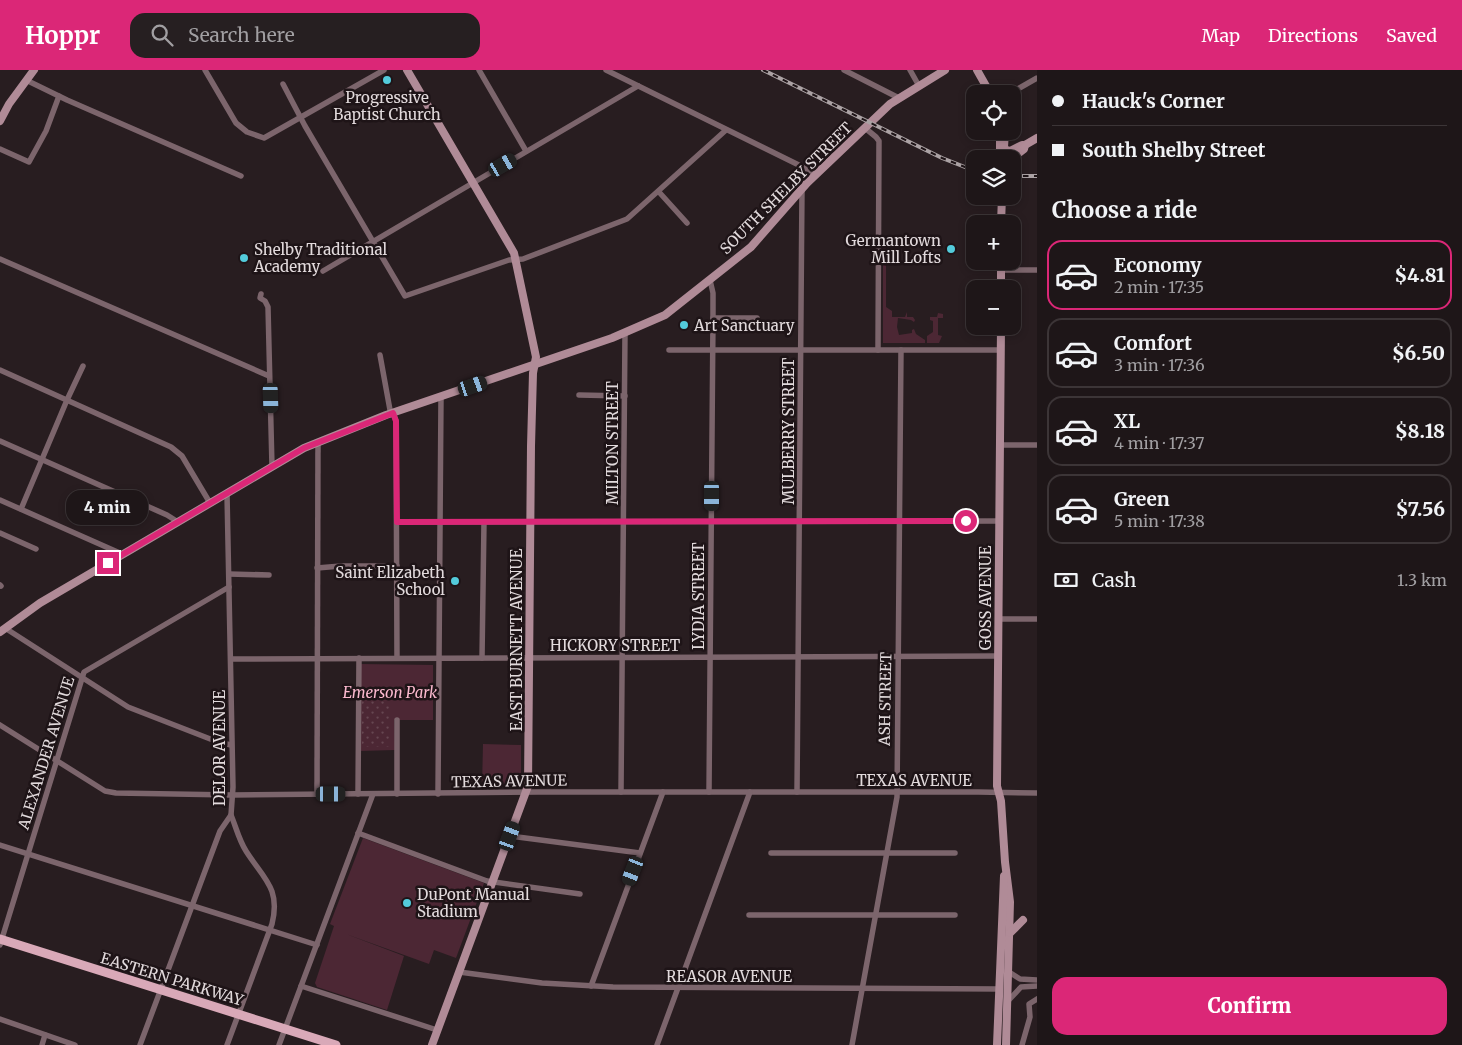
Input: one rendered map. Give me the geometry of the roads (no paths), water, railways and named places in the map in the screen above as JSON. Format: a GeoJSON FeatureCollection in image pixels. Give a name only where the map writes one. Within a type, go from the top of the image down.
{"type":"FeatureCollection","features":[{"type":"Feature","properties":{"kind":"main road"},"geometry":{"type":"LineString","coordinates":[[0,121],[8,104],[34,70]]}},
{"type":"Feature","properties":{"kind":"main road","name":"EAST BURNETT AVENUE"},"geometry":{"type":"LineString","coordinates":[[407,70],[514,254],[536,358],[533,373],[528,786],[432,1045]]}},
{"type":"Feature","properties":{"kind":"main road","name":"SOUTH SHELBY STREET"},"geometry":{"type":"LineString","coordinates":[[2,627],[122,554],[304,448],[393,413],[625,333],[665,315],[755,242],[816,174],[890,104],[945,70]]}},
{"type":"Feature","properties":{"kind":"main road"},"geometry":{"type":"LineString","coordinates":[[977,72],[985,85]]}},
{"type":"Feature","properties":{"kind":"main road"},"geometry":{"type":"LineString","coordinates":[[1004,140],[1004,147],[1010,151],[1037,138]]}},
{"type":"Feature","properties":{"kind":"main road"},"geometry":{"type":"LineString","coordinates":[[1021,151],[1025,145]]}},
{"type":"Feature","properties":{"kind":"main road"},"geometry":{"type":"LineString","coordinates":[[1001,270],[1001,280]]}},
{"type":"Feature","properties":{"kind":"main road","name":"GOSS AVENUE"},"geometry":{"type":"LineString","coordinates":[[1001,335],[997,786],[1010,902],[1006,1045]]}},
{"type":"Feature","properties":{"kind":"main road","name":"GOSS AVENUE"},"geometry":{"type":"LineString","coordinates":[[997,1045],[1003,878],[1006,869]]}},
{"type":"Feature","properties":{"kind":"main road"},"geometry":{"type":"LineString","coordinates":[[1010,933],[1023,920]]}},
{"type":"Feature","properties":{"kind":"main road","name":"EASTERN PARKWAY"},"geometry":{"type":"LineString","coordinates":[[1,941],[336,1045]]}},
{"type":"Feature","properties":{"kind":"street"},"geometry":{"type":"LineString","coordinates":[[205,70],[236,124],[242,129],[264,138],[384,70]]}},
{"type":"Feature","properties":{"kind":"street"},"geometry":{"type":"LineString","coordinates":[[479,70],[526,151]]}},
{"type":"Feature","properties":{"kind":"street"},"geometry":{"type":"LineString","coordinates":[[606,70],[816,174]]}},
{"type":"Feature","properties":{"kind":"street"},"geometry":{"type":"LineString","coordinates":[[844,70],[899,98]]}},
{"type":"Feature","properties":{"kind":"street"},"geometry":{"type":"LineString","coordinates":[[910,70],[919,86]]}},
{"type":"Feature","properties":{"kind":"street"},"geometry":{"type":"LineString","coordinates":[[1021,87],[1037,78]]}},
{"type":"Feature","properties":{"kind":"street"},"geometry":{"type":"LineString","coordinates":[[26,80],[242,176]]}},
{"type":"Feature","properties":{"kind":"street"},"geometry":{"type":"LineString","coordinates":[[282,84],[405,296],[509,260],[523,259],[627,219],[726,130]]}},
{"type":"Feature","properties":{"kind":"street"},"geometry":{"type":"LineString","coordinates":[[323,271],[638,86]]}},
{"type":"Feature","properties":{"kind":"street"},"geometry":{"type":"LineString","coordinates":[[0,149],[29,162],[46,130],[59,96]]}},
{"type":"Feature","properties":{"kind":"street"},"geometry":{"type":"LineString","coordinates":[[865,128],[876,137],[879,145],[878,350]]}},
{"type":"Feature","properties":{"kind":"street","name":"MULBERRY STREET"},"geometry":{"type":"LineString","coordinates":[[797,792],[802,189]]}},
{"type":"Feature","properties":{"kind":"street"},"geometry":{"type":"LineString","coordinates":[[658,192],[687,223]]}},
{"type":"Feature","properties":{"kind":"street"},"geometry":{"type":"LineString","coordinates":[[0,259],[269,376]]}},
{"type":"Feature","properties":{"kind":"street"},"geometry":{"type":"LineString","coordinates":[[1021,270],[1037,270]]}},
{"type":"Feature","properties":{"kind":"street","name":"LYDIA STREET"},"geometry":{"type":"LineString","coordinates":[[709,792],[713,351],[713,293],[710,280]]}},
{"type":"Feature","properties":{"kind":"street"},"geometry":{"type":"LineString","coordinates":[[261,294],[260,298],[265,301],[268,307],[272,467]]}},
{"type":"Feature","properties":{"kind":"street"},"geometry":{"type":"LineString","coordinates":[[713,318],[757,318]]}},
{"type":"Feature","properties":{"kind":"street","name":"MILTON STREET"},"geometry":{"type":"LineString","coordinates":[[621,792],[625,333]]}},
{"type":"Feature","properties":{"kind":"street"},"geometry":{"type":"LineString","coordinates":[[669,350],[1001,350]]}},
{"type":"Feature","properties":{"kind":"street","name":"ASH STREET"},"geometry":{"type":"LineString","coordinates":[[852,1045],[897,792],[901,350]]}},
{"type":"Feature","properties":{"kind":"street"},"geometry":{"type":"LineString","coordinates":[[380,355],[387,400],[396,421],[397,658]]}},
{"type":"Feature","properties":{"kind":"street"},"geometry":{"type":"LineString","coordinates":[[21,509],[67,400],[84,366]]}},
{"type":"Feature","properties":{"kind":"street"},"geometry":{"type":"LineString","coordinates":[[0,370],[172,447],[182,456],[210,503]]}},
{"type":"Feature","properties":{"kind":"street"},"geometry":{"type":"LineString","coordinates":[[580,395],[624,396]]}},
{"type":"Feature","properties":{"kind":"street"},"geometry":{"type":"LineString","coordinates":[[438,794],[441,397]]}},
{"type":"Feature","properties":{"kind":"street"},"geometry":{"type":"LineString","coordinates":[[0,441],[167,514],[178,522]]}},
{"type":"Feature","properties":{"kind":"street"},"geometry":{"type":"LineString","coordinates":[[317,794],[318,442]]}},
{"type":"Feature","properties":{"kind":"street"},"geometry":{"type":"LineString","coordinates":[[1000,445],[1037,446]]}},
{"type":"Feature","properties":{"kind":"street","name":"DELOR AVENUE"},"geometry":{"type":"LineString","coordinates":[[140,1045],[220,830],[231,815],[233,787],[226,494]]}},
{"type":"Feature","properties":{"kind":"street"},"geometry":{"type":"LineString","coordinates":[[0,500],[122,554]]}},
{"type":"Feature","properties":{"kind":"street"},"geometry":{"type":"LineString","coordinates":[[397,522],[999,521]]}},
{"type":"Feature","properties":{"kind":"street"},"geometry":{"type":"LineString","coordinates":[[482,658],[484,522]]}},
{"type":"Feature","properties":{"kind":"street"},"geometry":{"type":"LineString","coordinates":[[0,533],[36,549]]}},
{"type":"Feature","properties":{"kind":"street"},"geometry":{"type":"LineString","coordinates":[[317,568],[397,566]]}},
{"type":"Feature","properties":{"kind":"street"},"geometry":{"type":"LineString","coordinates":[[229,574],[269,575]]}},
{"type":"Feature","properties":{"kind":"street","name":"ALEXANDER AVENUE"},"geometry":{"type":"LineString","coordinates":[[1,941],[84,672],[229,587]]}},
{"type":"Feature","properties":{"kind":"street"},"geometry":{"type":"LineString","coordinates":[[998,619],[1037,619]]}},
{"type":"Feature","properties":{"kind":"street"},"geometry":{"type":"LineString","coordinates":[[2,627],[138,712],[218,742],[232,744]]}},
{"type":"Feature","properties":{"kind":"street","name":"HICKORY STREET"},"geometry":{"type":"LineString","coordinates":[[231,659],[998,656]]}},
{"type":"Feature","properties":{"kind":"street"},"geometry":{"type":"LineString","coordinates":[[358,794],[359,658]]}},
{"type":"Feature","properties":{"kind":"street"},"geometry":{"type":"LineString","coordinates":[[397,720],[397,794]]}},
{"type":"Feature","properties":{"kind":"street","name":"TEXAS AVENUE"},"geometry":{"type":"LineString","coordinates":[[0,725],[57,762],[112,793],[232,795],[621,792],[1037,794]]}},
{"type":"Feature","properties":{"kind":"street"},"geometry":{"type":"LineString","coordinates":[[591,986],[663,792]]}},
{"type":"Feature","properties":{"kind":"street"},"geometry":{"type":"LineString","coordinates":[[657,1045],[750,792]]}},
{"type":"Feature","properties":{"kind":"street"},"geometry":{"type":"LineString","coordinates":[[279,1045],[373,794]]}},
{"type":"Feature","properties":{"kind":"street"},"geometry":{"type":"LineString","coordinates":[[227,1045],[270,930],[275,910],[273,890],[267,878],[245,849],[231,815]]}},
{"type":"Feature","properties":{"kind":"street"},"geometry":{"type":"LineString","coordinates":[[358,833],[487,881],[580,894]]}},
{"type":"Feature","properties":{"kind":"street"},"geometry":{"type":"LineString","coordinates":[[510,836],[640,853]]}},
{"type":"Feature","properties":{"kind":"street"},"geometry":{"type":"LineString","coordinates":[[0,845],[317,945]]}},
{"type":"Feature","properties":{"kind":"street"},"geometry":{"type":"LineString","coordinates":[[771,853],[955,853]]}},
{"type":"Feature","properties":{"kind":"street"},"geometry":{"type":"LineString","coordinates":[[749,915],[955,915]]}},
{"type":"Feature","properties":{"kind":"street","name":"REASOR AVENUE"},"geometry":{"type":"LineString","coordinates":[[459,972],[542,983],[591,986],[1000,989]]}},
{"type":"Feature","properties":{"kind":"street"},"geometry":{"type":"LineString","coordinates":[[1009,972],[1020,979],[1037,980]]}},
{"type":"Feature","properties":{"kind":"street"},"geometry":{"type":"LineString","coordinates":[[301,986],[437,1030]]}},
{"type":"Feature","properties":{"kind":"street"},"geometry":{"type":"LineString","coordinates":[[1008,1002],[1020,987],[1037,986]]}},
{"type":"Feature","properties":{"kind":"street"},"geometry":{"type":"LineString","coordinates":[[1022,1045],[1030,1017],[1030,1004],[1037,999]]}},
{"type":"Feature","properties":{"kind":"street"},"geometry":{"type":"LineString","coordinates":[[0,1020],[75,1045]]}},
{"type":"Feature","properties":{"kind":"street"},"geometry":{"type":"LineString","coordinates":[[42,1045],[45,1035]]}},
{"type":"Feature","properties":{"kind":"railway"},"geometry":{"type":"LineString","coordinates":[[763,70],[942,158],[966,167]]}},
{"type":"Feature","properties":{"kind":"railway"},"geometry":{"type":"LineString","coordinates":[[1021,176],[1037,176]]}},
{"type":"Feature","properties":{"kind":"place","name":"Progressive Baptist Church"},"geometry":{"type":"Point","coordinates":[387,80]}},
{"type":"Feature","properties":{"kind":"place","name":"Germantown Mill Lofts"},"geometry":{"type":"Point","coordinates":[951,249]}},
{"type":"Feature","properties":{"kind":"place","name":"Shelby Traditional Academy"},"geometry":{"type":"Point","coordinates":[244,258]}},
{"type":"Feature","properties":{"kind":"place","name":"Art Sanctuary"},"geometry":{"type":"Point","coordinates":[684,325]}},
{"type":"Feature","properties":{"kind":"place","name":"Saint Elizabeth School"},"geometry":{"type":"Point","coordinates":[455,581]}},
{"type":"Feature","properties":{"kind":"place","name":"DuPont Manual Stadium"},"geometry":{"type":"Point","coordinates":[407,903]}},
{"type":"Feature","properties":{"kind":"park label","name":"Emerson Park"},"geometry":{"type":"Point","coordinates":[390,692]}}]}
